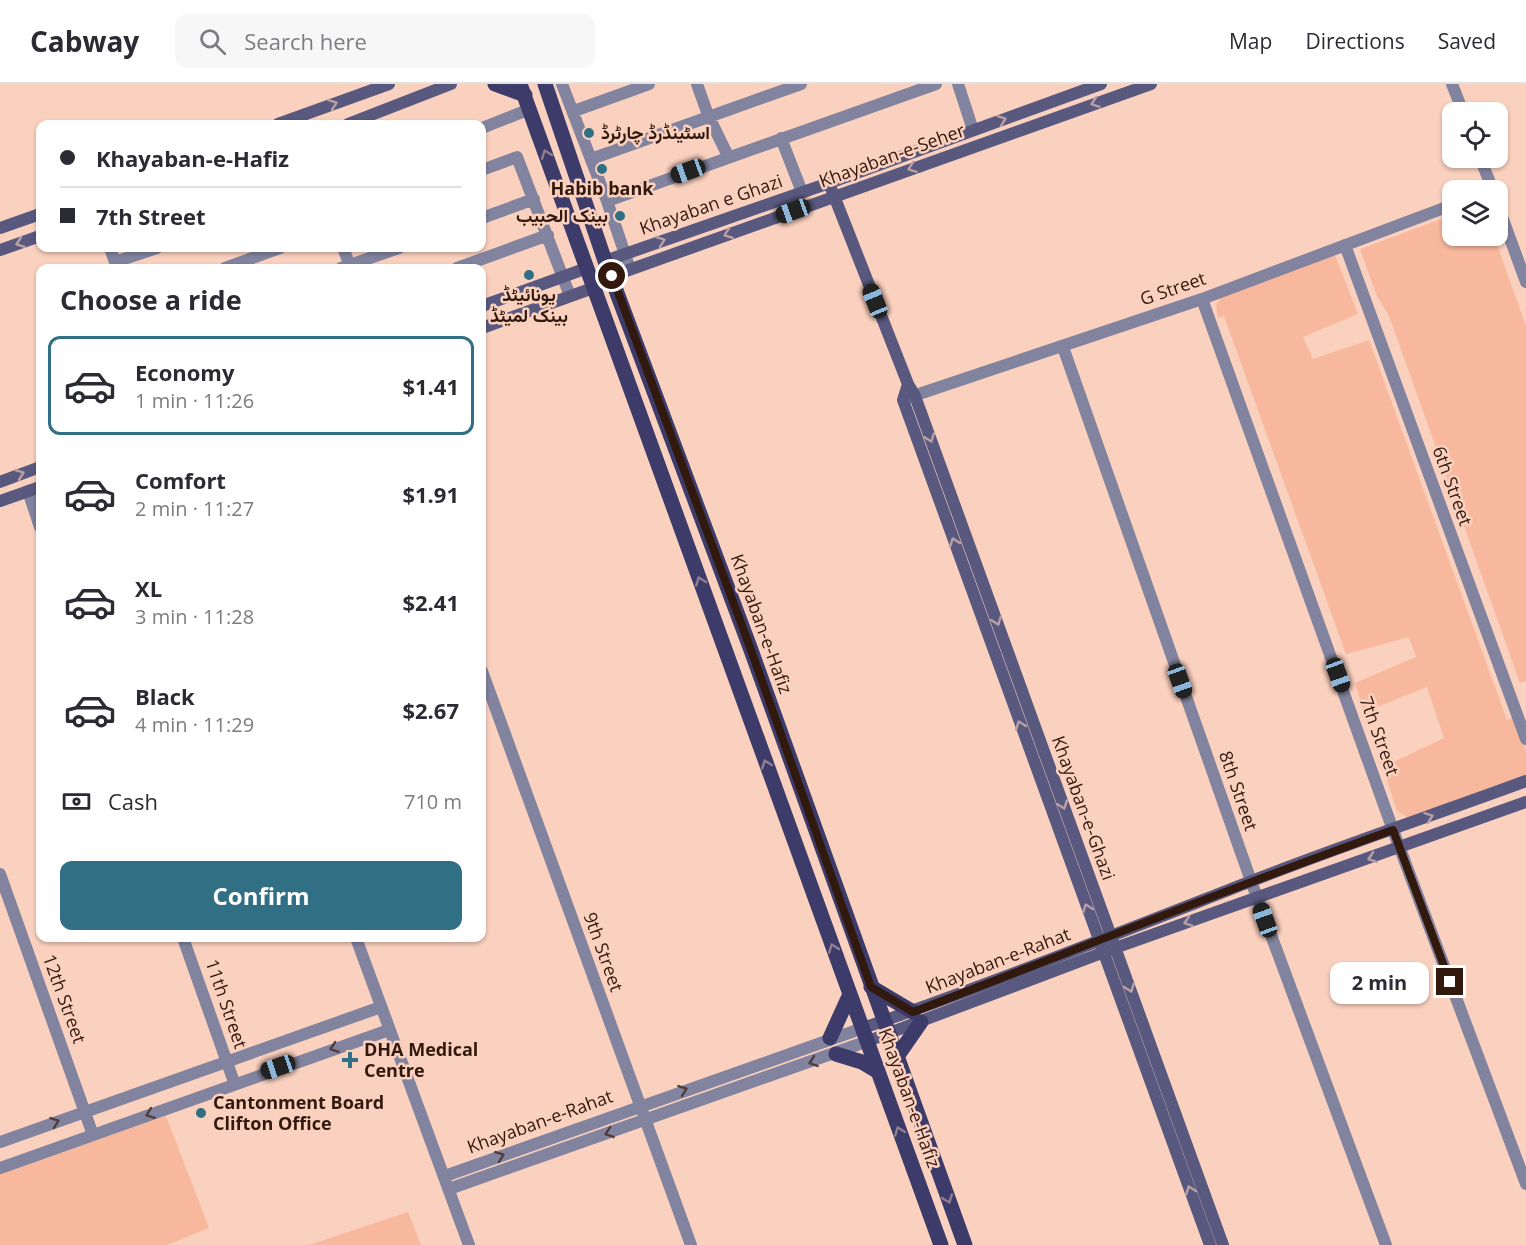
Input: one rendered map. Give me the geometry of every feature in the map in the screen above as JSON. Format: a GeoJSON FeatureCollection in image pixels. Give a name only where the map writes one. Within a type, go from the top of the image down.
{"type":"FeatureCollection","features":[{"type":"Feature","properties":{"kind":"main road"},"geometry":{"type":"LineString","coordinates":[[495,84],[525,96]]}},
{"type":"Feature","properties":{"kind":"main road","name":"Khayaban-e-Hafiz"},"geometry":{"type":"LineString","coordinates":[[545,84],[605,261],[751,650],[885,1028],[965,1245]]}},
{"type":"Feature","properties":{"kind":"main road","name":"Khayaban-e-Hafiz"},"geometry":{"type":"LineString","coordinates":[[525,96],[941,1245]]}},
{"type":"Feature","properties":{"kind":"main road"},"geometry":{"type":"LineString","coordinates":[[728,658],[751,650]]}},
{"type":"Feature","properties":{"kind":"main road"},"geometry":{"type":"LineString","coordinates":[[871,987],[917,1017],[896,1058]]}},
{"type":"Feature","properties":{"kind":"main road"},"geometry":{"type":"LineString","coordinates":[[830,1038],[850,994]]}},
{"type":"Feature","properties":{"kind":"main road"},"geometry":{"type":"LineString","coordinates":[[836,1054],[862,1062],[877,1071]]}},
{"type":"Feature","properties":{"kind":"street"},"geometry":{"type":"LineString","coordinates":[[289,120],[389,84]]}},
{"type":"Feature","properties":{"kind":"street"},"geometry":{"type":"LineString","coordinates":[[358,120],[451,84]]}},
{"type":"Feature","properties":{"kind":"street"},"geometry":{"type":"LineString","coordinates":[[562,84],[574,111],[630,269]]}},
{"type":"Feature","properties":{"kind":"street"},"geometry":{"type":"LineString","coordinates":[[574,111],[649,84]]}},
{"type":"Feature","properties":{"kind":"street"},"geometry":{"type":"LineString","coordinates":[[697,84],[708,115],[728,156]]}},
{"type":"Feature","properties":{"kind":"street"},"geometry":{"type":"LineString","coordinates":[[569,153],[589,153],[801,84]]}},
{"type":"Feature","properties":{"kind":"street"},"geometry":{"type":"LineString","coordinates":[[607,201],[728,156],[936,84]]}},
{"type":"Feature","properties":{"kind":"street"},"geometry":{"type":"LineString","coordinates":[[958,84],[973,130]]}},
{"type":"Feature","properties":{"kind":"street","name":"Khayaban-e-Seher"},"geometry":{"type":"LineString","coordinates":[[829,183],[1101,84]]}},
{"type":"Feature","properties":{"kind":"street","name":"Khayaban-e-Seher"},"geometry":{"type":"LineString","coordinates":[[612,276],[1151,84]]}},
{"type":"Feature","properties":{"kind":"street"},"geometry":{"type":"LineString","coordinates":[[1452,84],[1459,102]]}},
{"type":"Feature","properties":{"kind":"street"},"geometry":{"type":"LineString","coordinates":[[486,125],[525,96]]}},
{"type":"Feature","properties":{"kind":"street"},"geometry":{"type":"LineString","coordinates":[[781,138],[802,192]]}},
{"type":"Feature","properties":{"kind":"street"},"geometry":{"type":"LineString","coordinates":[[486,169],[517,157],[570,296]]}},
{"type":"Feature","properties":{"kind":"street","name":"Khayaban-e-Ghazi"},"geometry":{"type":"LineString","coordinates":[[829,183],[908,384],[909,398],[1107,945],[1210,1245]]}},
{"type":"Feature","properties":{"kind":"street","name":"Khayaban e Ghazi"},"geometry":{"type":"LineString","coordinates":[[605,261],[829,183]]}},
{"type":"Feature","properties":{"kind":"street"},"geometry":{"type":"LineString","coordinates":[[486,217],[534,199]]}},
{"type":"Feature","properties":{"kind":"street","name":"G Street"},"geometry":{"type":"LineString","coordinates":[[909,398],[1202,298],[1442,210]]}},
{"type":"Feature","properties":{"kind":"street"},"geometry":{"type":"LineString","coordinates":[[0,228],[36,215]]}},
{"type":"Feature","properties":{"kind":"street"},"geometry":{"type":"LineString","coordinates":[[1508,232],[1526,282]]}},
{"type":"Feature","properties":{"kind":"street"},"geometry":{"type":"LineString","coordinates":[[468,264],[548,235]]}},
{"type":"Feature","properties":{"kind":"street"},"geometry":{"type":"LineString","coordinates":[[0,250],[36,237]]}},
{"type":"Feature","properties":{"kind":"street","name":"6th Street"},"geometry":{"type":"LineString","coordinates":[[1345,245],[1526,739]]}},
{"type":"Feature","properties":{"kind":"street"},"geometry":{"type":"LineString","coordinates":[[118,264],[147,252]]}},
{"type":"Feature","properties":{"kind":"street"},"geometry":{"type":"LineString","coordinates":[[236,264],[269,252]]}},
{"type":"Feature","properties":{"kind":"street"},"geometry":{"type":"LineString","coordinates":[[355,264],[388,252]]}},
{"type":"Feature","properties":{"kind":"street"},"geometry":{"type":"LineString","coordinates":[[486,305],[587,268]]}},
{"type":"Feature","properties":{"kind":"street"},"geometry":{"type":"LineString","coordinates":[[486,327],[593,288]]}},
{"type":"Feature","properties":{"kind":"street","name":"7th Street"},"geometry":{"type":"LineString","coordinates":[[1202,298],[1393,830],[1526,1184]]}},
{"type":"Feature","properties":{"kind":"street","name":"8th Street"},"geometry":{"type":"LineString","coordinates":[[1063,347],[1257,898],[1386,1245]]}},
{"type":"Feature","properties":{"kind":"street"},"geometry":{"type":"LineString","coordinates":[[0,482],[36,468]]}},
{"type":"Feature","properties":{"kind":"street"},"geometry":{"type":"LineString","coordinates":[[0,501],[36,488]]}},
{"type":"Feature","properties":{"kind":"street"},"geometry":{"type":"LineString","coordinates":[[28,491],[36,515]]}},
{"type":"Feature","properties":{"kind":"street","name":"9th Street"},"geometry":{"type":"LineString","coordinates":[[486,682],[691,1245]]}},
{"type":"Feature","properties":{"kind":"street","name":"Khayaban-e-Rahat"},"geometry":{"type":"LineString","coordinates":[[449,1189],[836,1054],[866,1035],[1107,945],[1251,881],[1526,781]]}},
{"type":"Feature","properties":{"kind":"street","name":"Khayaban-e-Rahat"},"geometry":{"type":"LineString","coordinates":[[1107,945],[1257,898],[1526,802]]}},
{"type":"Feature","properties":{"kind":"street","name":"12th Street"},"geometry":{"type":"LineString","coordinates":[[0,874],[93,1135]]}},
{"type":"Feature","properties":{"kind":"street","name":"11th Street"},"geometry":{"type":"LineString","coordinates":[[184,942],[234,1082]]}},
{"type":"Feature","properties":{"kind":"street"},"geometry":{"type":"LineString","coordinates":[[357,942],[469,1245]]}},
{"type":"Feature","properties":{"kind":"street","name":"Khayaban-e-Ghazi"},"geometry":{"type":"LineString","coordinates":[[1107,945],[1223,1245]]}},
{"type":"Feature","properties":{"kind":"street"},"geometry":{"type":"LineString","coordinates":[[0,1142],[381,1007]]}},
{"type":"Feature","properties":{"kind":"street"},"geometry":{"type":"LineString","coordinates":[[0,1168],[234,1082],[389,1030]]}},
{"type":"Feature","properties":{"kind":"street","name":"Khayaban-e-Rahat"},"geometry":{"type":"LineString","coordinates":[[445,1176],[830,1038],[866,1035]]}},
{"type":"Feature","properties":{"kind":"shaded area"},"geometry":{"type":"Polygon","coordinates":[[[1442,219],[1442,246],[1498,246],[1526,326],[1526,681],[1520,683],[1389,316],[1377,296],[1360,249],[1442,219]]]}},
{"type":"Feature","properties":{"kind":"shaded area"},"geometry":{"type":"Polygon","coordinates":[[[1335,255],[1358,314],[1303,337],[1313,359],[1369,340],[1507,720],[1515,717],[1526,751],[1526,776],[1410,819],[1397,811],[1383,767],[1444,738],[1427,687],[1364,712],[1355,683],[1416,657],[1409,637],[1346,654],[1224,316],[1218,318],[1216,305],[1222,296],[1335,255]]]}},
{"type":"Feature","properties":{"kind":"shaded area"},"geometry":{"type":"Polygon","coordinates":[[[166,1116],[209,1228],[167,1245],[0,1245],[0,1173],[166,1116]]]}},
{"type":"Feature","properties":{"kind":"shaded area"},"geometry":{"type":"Polygon","coordinates":[[[408,1212],[421,1245],[309,1245],[408,1212]]]}},
{"type":"Feature","properties":{"kind":"place","name":"اسٹینڈرڈ چارٹرڈ"},"geometry":{"type":"Point","coordinates":[589,133]}},
{"type":"Feature","properties":{"kind":"place","name":"Habib bank"},"geometry":{"type":"Point","coordinates":[602,169]}},
{"type":"Feature","properties":{"kind":"place","name":"بينک الحبيب"},"geometry":{"type":"Point","coordinates":[620,216]}},
{"type":"Feature","properties":{"kind":"place","name":"یونائیٹڈ بینک لمیٹڈ"},"geometry":{"type":"Point","coordinates":[529,275]}},
{"type":"Feature","properties":{"kind":"place","name":"DHA Medical Centre"},"geometry":{"type":"Point","coordinates":[350,1060]}},
{"type":"Feature","properties":{"kind":"place","name":"Cantonment Board Clifton Office"},"geometry":{"type":"Point","coordinates":[201,1113]}},
{"type":"Feature","properties":{"kind":"route"},"geometry":{"type":"LineString","coordinates":[[612,276],[751,650],[871,987],[913,1012],[1111,938],[1251,881],[1393,830],[1450,982]]}}]}
